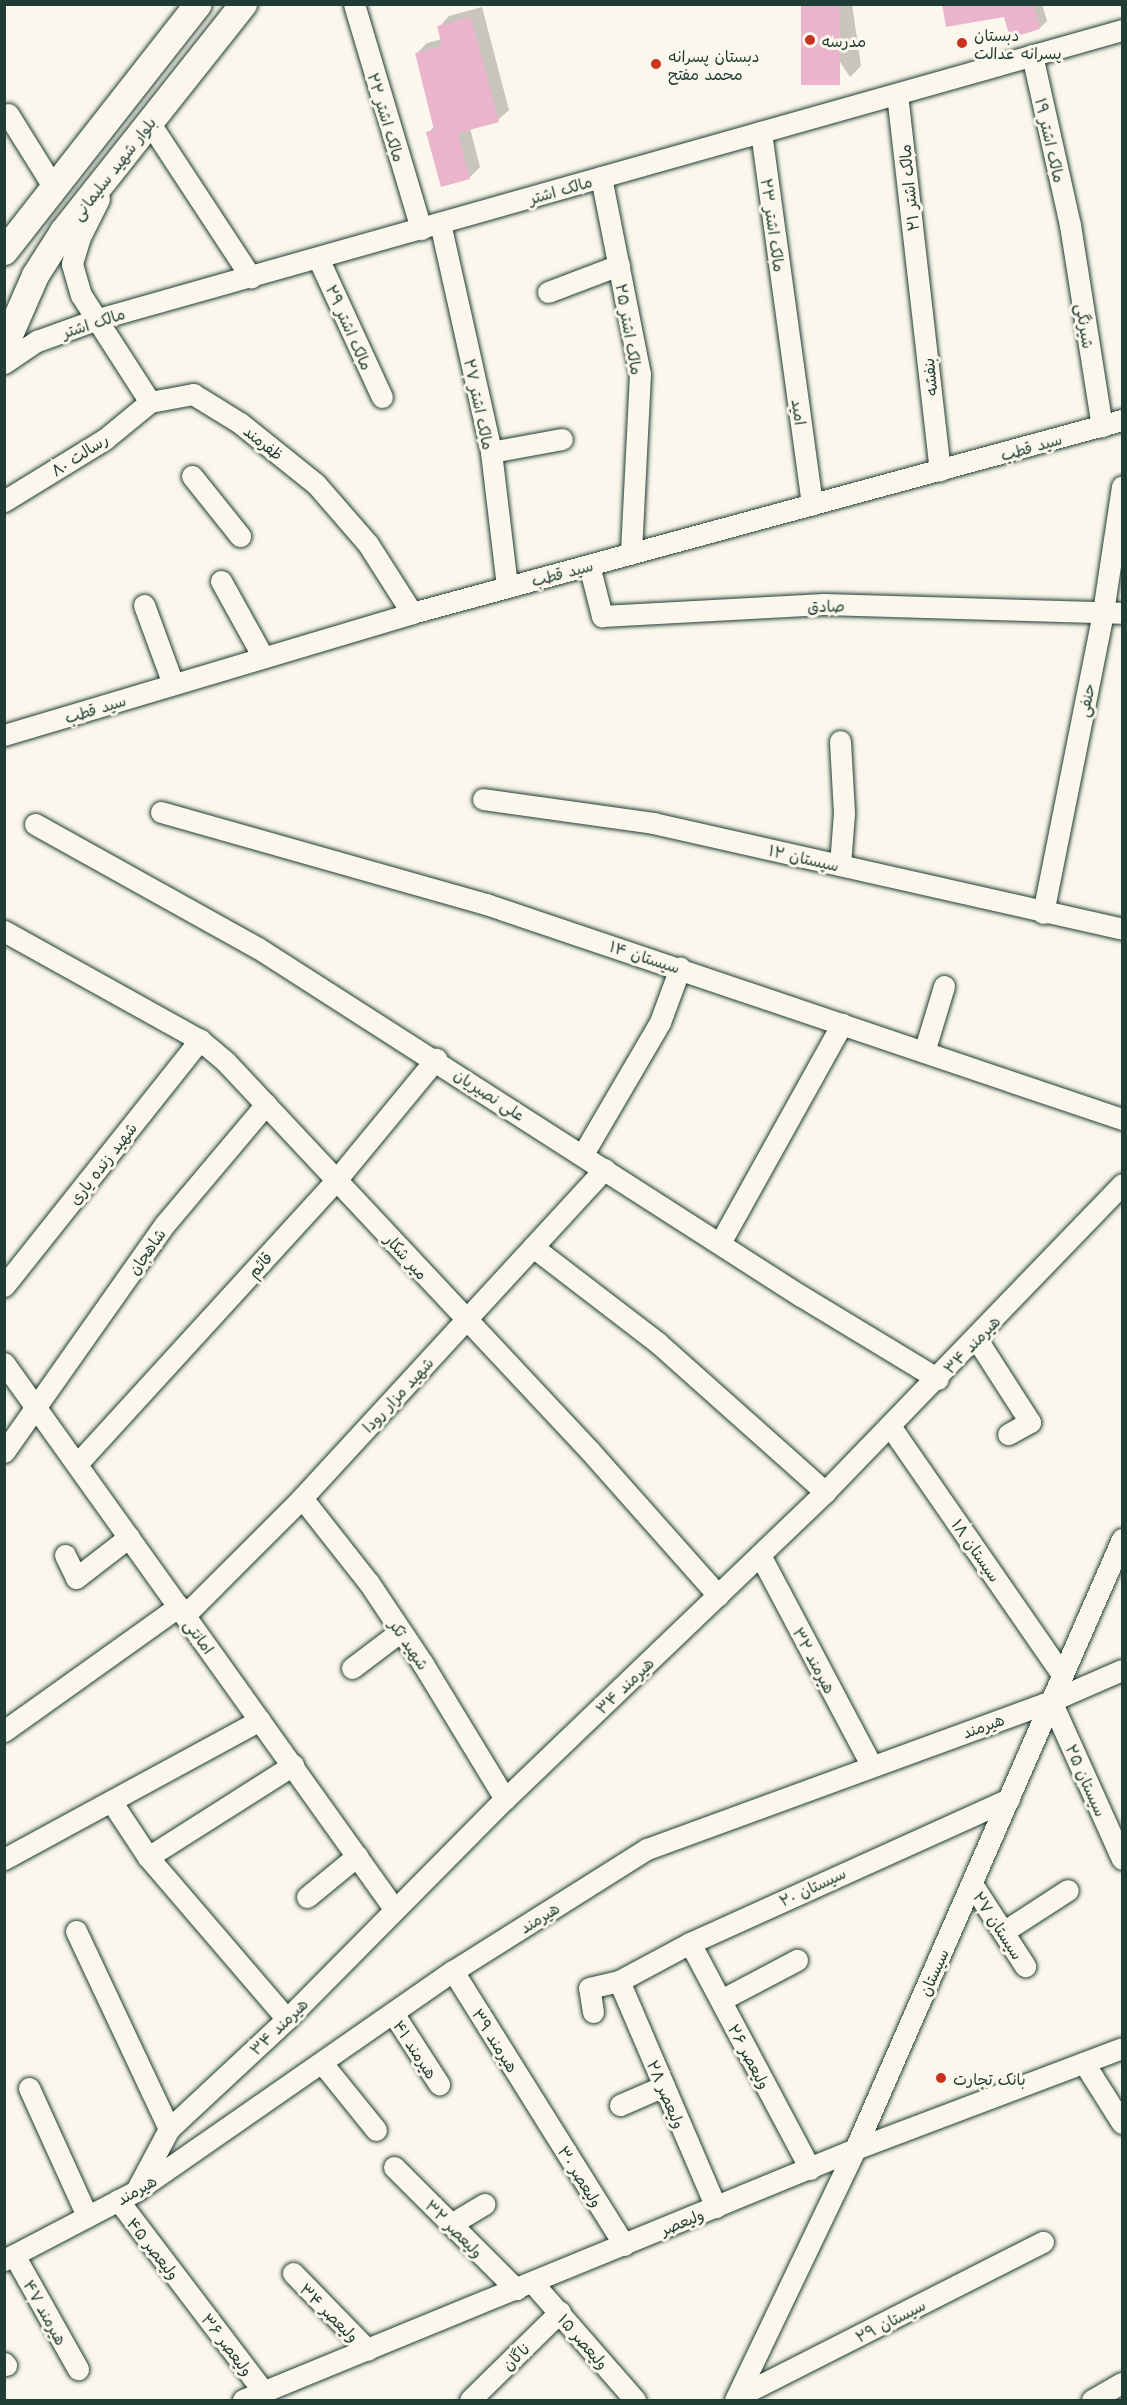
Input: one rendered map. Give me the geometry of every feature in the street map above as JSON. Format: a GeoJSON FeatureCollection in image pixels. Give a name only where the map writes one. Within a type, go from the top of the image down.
{"type":"FeatureCollection","features":[{"type":"Feature","properties":{"kind":"main road","name":"بلوار شهید سلیمانی"},"geometry":{"type":"LineString","coordinates":[[4,251],[198,4]]}},
{"type":"Feature","properties":{"kind":"main road","name":"بلوار شهید سلیمانی"},"geometry":{"type":"LineString","coordinates":[[4,346],[35,275],[117,161],[243,4]]}},
{"type":"Feature","properties":{"kind":"street","name":"مالک اشتر ۲۲"},"geometry":{"type":"LineString","coordinates":[[354,4],[430,226]]}},
{"type":"Feature","properties":{"kind":"street","name":"مالک اشتر"},"geometry":{"type":"LineString","coordinates":[[4,363],[37,341],[98,318],[251,277],[1122,30]]}},
{"type":"Feature","properties":{"kind":"street","name":"مالک اشتر ۱۹"},"geometry":{"type":"LineString","coordinates":[[1032,55],[1070,225]]}},
{"type":"Feature","properties":{"kind":"street","name":"مالک اشتر ۲۱"},"geometry":{"type":"LineString","coordinates":[[897,94],[919,282]]}},
{"type":"Feature","properties":{"kind":"street"},"geometry":{"type":"LineString","coordinates":[[8,114],[54,188]]}},
{"type":"Feature","properties":{"kind":"street"},"geometry":{"type":"LineString","coordinates":[[149,122],[206,204],[251,277]]}},
{"type":"Feature","properties":{"kind":"street","name":"مالک اشتر ۲۳"},"geometry":{"type":"LineString","coordinates":[[761,132],[787,319]]}},
{"type":"Feature","properties":{"kind":"street"},"geometry":{"type":"LineString","coordinates":[[117,161],[80,237],[72,264],[81,295],[98,318],[150,402]]}},
{"type":"Feature","properties":{"kind":"street","name":"مالک اشتر ۲۵"},"geometry":{"type":"LineString","coordinates":[[602,177],[640,374],[631,554]]}},
{"type":"Feature","properties":{"kind":"street","name":"شیرنگی"},"geometry":{"type":"LineString","coordinates":[[1070,225],[1102,426]]}},
{"type":"Feature","properties":{"kind":"street","name":"مالک اشتر ۲۷"},"geometry":{"type":"LineString","coordinates":[[430,226],[491,452],[507,587]]}},
{"type":"Feature","properties":{"kind":"street","name":"مالک اشتر ۲۹"},"geometry":{"type":"LineString","coordinates":[[318,258],[382,397]]}},
{"type":"Feature","properties":{"kind":"street"},"geometry":{"type":"LineString","coordinates":[[548,292],[619,265]]}},
{"type":"Feature","properties":{"kind":"street","name":"بنفشه"},"geometry":{"type":"LineString","coordinates":[[919,282],[940,471]]}},
{"type":"Feature","properties":{"kind":"street","name":"امید"},"geometry":{"type":"LineString","coordinates":[[787,319],[812,505]]}},
{"type":"Feature","properties":{"kind":"street","name":"ظفرمند"},"geometry":{"type":"LineString","coordinates":[[150,402],[193,394],[240,423],[316,484],[368,544],[412,613]]}},
{"type":"Feature","properties":{"kind":"street","name":"رسالت ۸۰"},"geometry":{"type":"LineString","coordinates":[[4,501],[105,439],[150,402]]}},
{"type":"Feature","properties":{"kind":"street","name":"سید قطب"},"geometry":{"type":"LineString","coordinates":[[4,735],[412,613],[1122,420]]}},
{"type":"Feature","properties":{"kind":"street"},"geometry":{"type":"LineString","coordinates":[[491,452],[562,439]]}},
{"type":"Feature","properties":{"kind":"street"},"geometry":{"type":"LineString","coordinates":[[192,476],[240,536]]}},
{"type":"Feature","properties":{"kind":"street","name":"حنفی"},"geometry":{"type":"LineString","coordinates":[[1043,913],[1113,612],[1122,486]]}},
{"type":"Feature","properties":{"kind":"street","name":"صادق"},"geometry":{"type":"LineString","coordinates":[[589,565],[602,616],[824,603],[1113,612]]}},
{"type":"Feature","properties":{"kind":"street"},"geometry":{"type":"LineString","coordinates":[[221,581],[263,657]]}},
{"type":"Feature","properties":{"kind":"street"},"geometry":{"type":"LineString","coordinates":[[144,605],[173,684]]}},
{"type":"Feature","properties":{"kind":"street"},"geometry":{"type":"LineString","coordinates":[[840,741],[844,813],[840,865]]}},
{"type":"Feature","properties":{"kind":"street","name":"سیستان ۱۲"},"geometry":{"type":"LineString","coordinates":[[483,799],[653,823],[1043,913],[1122,929]]}},
{"type":"Feature","properties":{"kind":"street","name":"سیستان ۱۴"},"geometry":{"type":"LineString","coordinates":[[161,812],[486,904],[1122,1119]]}},
{"type":"Feature","properties":{"kind":"street","name":"علی نصیریان"},"geometry":{"type":"LineString","coordinates":[[35,824],[258,948],[436,1059],[720,1243],[938,1379]]}},
{"type":"Feature","properties":{"kind":"street","name":"میر شکار"},"geometry":{"type":"LineString","coordinates":[[4,931],[62,960],[97,985],[200,1040],[266,1104],[337,1179],[590,1451],[718,1595]]}},
{"type":"Feature","properties":{"kind":"street"},"geometry":{"type":"LineString","coordinates":[[583,1154],[660,1022],[680,968]]}},
{"type":"Feature","properties":{"kind":"street"},"geometry":{"type":"LineString","coordinates":[[924,1052],[944,986]]}},
{"type":"Feature","properties":{"kind":"street"},"geometry":{"type":"LineString","coordinates":[[720,1243],[842,1024]]}},
{"type":"Feature","properties":{"kind":"street","name":"شهید زنده یاری"},"geometry":{"type":"LineString","coordinates":[[4,1286],[200,1040]]}},
{"type":"Feature","properties":{"kind":"street","name":"قائم"},"geometry":{"type":"LineString","coordinates":[[77,1464],[337,1179],[436,1059]]}},
{"type":"Feature","properties":{"kind":"street","name":"شاهجان"},"geometry":{"type":"LineString","coordinates":[[4,1452],[165,1224],[266,1104]]}},
{"type":"Feature","properties":{"kind":"street","name":"شهید مزار رودا"},"geometry":{"type":"LineString","coordinates":[[4,1731],[182,1611],[302,1498],[605,1169]]}},
{"type":"Feature","properties":{"kind":"street","name":"هیرمند ۳۴"},"geometry":{"type":"LineString","coordinates":[[127,2196],[169,2129],[287,2019],[505,1799],[825,1492],[938,1379],[1122,1184]]}},
{"type":"Feature","properties":{"kind":"street"},"geometry":{"type":"LineString","coordinates":[[533,1247],[658,1344],[825,1492]]}},
{"type":"Feature","properties":{"kind":"street"},"geometry":{"type":"LineString","coordinates":[[976,1338],[1030,1422],[1008,1434]]}},
{"type":"Feature","properties":{"kind":"street","name":"امانتی"},"geometry":{"type":"LineString","coordinates":[[4,1363],[395,1910]]}},
{"type":"Feature","properties":{"kind":"street","name":"سیستان ۱۸"},"geometry":{"type":"LineString","coordinates":[[890,1426],[1062,1674]]}},
{"type":"Feature","properties":{"kind":"street","name":"شهید تکر"},"geometry":{"type":"LineString","coordinates":[[302,1498],[401,1631],[505,1799]]}},
{"type":"Feature","properties":{"kind":"street"},"geometry":{"type":"LineString","coordinates":[[65,1555],[75,1578],[129,1537]]}},
{"type":"Feature","properties":{"kind":"street","name":"سیستان"},"geometry":{"type":"LineString","coordinates":[[736,2399],[855,2149],[1062,1674],[1116,1559],[1122,1539]]}},
{"type":"Feature","properties":{"kind":"street","name":"هیرمند ۳۲"},"geometry":{"type":"LineString","coordinates":[[760,1555],[871,1765]]}},
{"type":"Feature","properties":{"kind":"street"},"geometry":{"type":"LineString","coordinates":[[352,1668],[401,1631]]}},
{"type":"Feature","properties":{"kind":"street","name":"هیرمند"},"geometry":{"type":"LineString","coordinates":[[9,2258],[127,2196],[453,1971],[647,1849],[871,1765],[1051,1701],[1122,1670]]}},
{"type":"Feature","properties":{"kind":"street","name":"سیستان ۲۵"},"geometry":{"type":"LineString","coordinates":[[1051,1701],[1122,1859]]}},
{"type":"Feature","properties":{"kind":"street"},"geometry":{"type":"LineString","coordinates":[[4,1859],[260,1720]]}},
{"type":"Feature","properties":{"kind":"street"},"geometry":{"type":"LineString","coordinates":[[148,1857],[293,1766]]}},
{"type":"Feature","properties":{"kind":"street","name":"سیستان ۲۰"},"geometry":{"type":"LineString","coordinates":[[593,2012],[589,1988],[619,1981],[690,1943],[1009,1799]]}},
{"type":"Feature","properties":{"kind":"street"},"geometry":{"type":"LineString","coordinates":[[111,1801],[148,1857],[287,2019]]}},
{"type":"Feature","properties":{"kind":"street"},"geometry":{"type":"LineString","coordinates":[[308,1897],[357,1856]]}},
{"type":"Feature","properties":{"kind":"street","name":"سیستان ۲۷"},"geometry":{"type":"LineString","coordinates":[[972,1884],[1025,1966]]}},
{"type":"Feature","properties":{"kind":"street"},"geometry":{"type":"LineString","coordinates":[[1003,1932],[1068,1890]]}},
{"type":"Feature","properties":{"kind":"street"},"geometry":{"type":"LineString","coordinates":[[76,1930],[169,2129]]}},
{"type":"Feature","properties":{"kind":"street","name":"ولیعصر ۲۶"},"geometry":{"type":"LineString","coordinates":[[690,1943],[810,2169]]}},
{"type":"Feature","properties":{"kind":"street"},"geometry":{"type":"LineString","coordinates":[[721,2000],[797,1960]]}},
{"type":"Feature","properties":{"kind":"street","name":"هیرمند ۳۹"},"geometry":{"type":"LineString","coordinates":[[453,1971],[538,2108]]}},
{"type":"Feature","properties":{"kind":"street","name":"ولیعصر ۲۸"},"geometry":{"type":"LineString","coordinates":[[619,1981],[716,2207]]}},
{"type":"Feature","properties":{"kind":"street","name":"هیرمند ۴۱"},"geometry":{"type":"LineString","coordinates":[[393,2013],[439,2084]]}},
{"type":"Feature","properties":{"kind":"street","name":"ولیعصر"},"geometry":{"type":"LineString","coordinates":[[243,2400],[855,2149],[1122,2048]]}},
{"type":"Feature","properties":{"kind":"street"},"geometry":{"type":"LineString","coordinates":[[322,2063],[376,2130]]}},
{"type":"Feature","properties":{"kind":"street"},"geometry":{"type":"LineString","coordinates":[[1084,2063],[1122,2123]]}},
{"type":"Feature","properties":{"kind":"street"},"geometry":{"type":"LineString","coordinates":[[620,2105],[664,2086]]}},
{"type":"Feature","properties":{"kind":"street"},"geometry":{"type":"LineString","coordinates":[[29,2088],[87,2216]]}},
{"type":"Feature","properties":{"kind":"street","name":"ولیعصر ۳۰"},"geometry":{"type":"LineString","coordinates":[[538,2108],[624,2245]]}},
{"type":"Feature","properties":{"kind":"street","name":"ولیعصر ۳۲"},"geometry":{"type":"LineString","coordinates":[[394,2167],[451,2224],[524,2286]]}},
{"type":"Feature","properties":{"kind":"street","name":"ولیعصر ۴۵"},"geometry":{"type":"LineString","coordinates":[[127,2196],[191,2296]]}},
{"type":"Feature","properties":{"kind":"street"},"geometry":{"type":"LineString","coordinates":[[451,2224],[484,2204]]}},
{"type":"Feature","properties":{"kind":"street","name":"سیستان ۲۹"},"geometry":{"type":"LineString","coordinates":[[736,2399],[1043,2242]]}},
{"type":"Feature","properties":{"kind":"street","name":"هیرمند ۴۷"},"geometry":{"type":"LineString","coordinates":[[9,2258],[78,2368]]}},
{"type":"Feature","properties":{"kind":"street","name":"ولیعصر ۳۴"},"geometry":{"type":"LineString","coordinates":[[293,2273],[368,2350]]}},
{"type":"Feature","properties":{"kind":"street","name":"ولیعصر ۱۵"},"geometry":{"type":"LineString","coordinates":[[524,2286],[560,2312],[635,2400]]}},
{"type":"Feature","properties":{"kind":"street","name":"ولیعصر ۳۶"},"geometry":{"type":"LineString","coordinates":[[191,2296],[264,2392]]}},
{"type":"Feature","properties":{"kind":"street","name":"ناگان"},"geometry":{"type":"LineString","coordinates":[[470,2400],[560,2312]]}},
{"type":"Feature","properties":{"kind":"street"},"geometry":{"type":"LineString","coordinates":[[1092,2400],[1122,2383]]}},
{"type":"Feature","properties":{"kind":"building"},"geometry":{"type":"Polygon","coordinates":[[[801,4],[840,4],[840,85],[801,85],[801,4]]]}},
{"type":"Feature","properties":{"kind":"building"},"geometry":{"type":"Polygon","coordinates":[[[942,4],[1033,4],[1040,29],[1010,38],[1004,17],[946,27],[942,4]]]}},
{"type":"Feature","properties":{"kind":"building"},"geometry":{"type":"Polygon","coordinates":[[[471,17],[499,122],[458,133],[470,179],[441,187],[426,132],[434,130],[415,53],[442,46],[437,26],[471,17]]]}},
{"type":"Feature","properties":{"kind":"place","name":"مدرسه"},"geometry":{"type":"Point","coordinates":[810,40]}},
{"type":"Feature","properties":{"kind":"place","name":"دبستان پسرانه عدالت"},"geometry":{"type":"Point","coordinates":[962,43]}},
{"type":"Feature","properties":{"kind":"place","name":"دبستان پسرانه محمد مفتح"},"geometry":{"type":"Point","coordinates":[656,64]}},
{"type":"Feature","properties":{"kind":"place","name":"بانک تجارت"},"geometry":{"type":"Point","coordinates":[941,2078]}}]}
